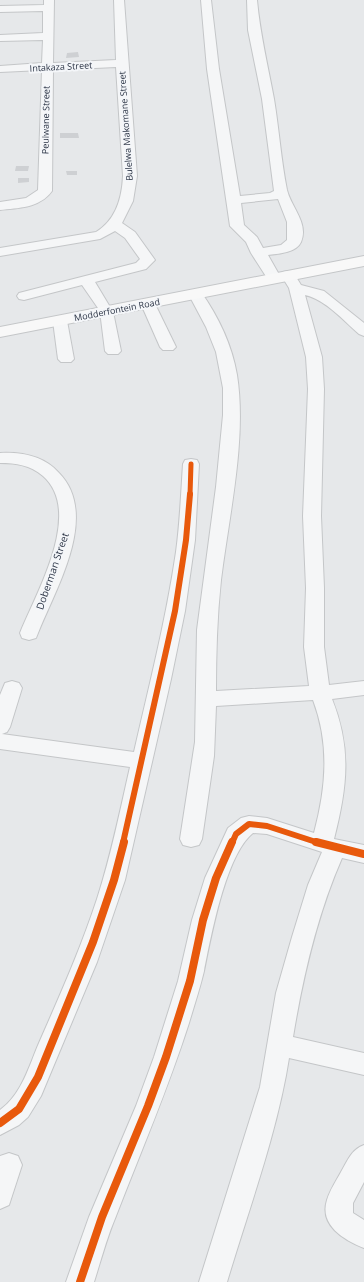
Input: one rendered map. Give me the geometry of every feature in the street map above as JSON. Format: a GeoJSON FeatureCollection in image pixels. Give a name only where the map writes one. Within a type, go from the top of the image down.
{"type":"FeatureCollection","features":[{"type":"Feature","properties":{"kind":"main road","name":"Modderfontein Road"},"geometry":{"type":"LineString","coordinates":[[0,332],[60,321],[105,309],[197,289],[286,280],[364,261]]}},
{"type":"Feature","properties":{"kind":"main road","name":"Modderfontein Road"},"geometry":{"type":"LineString","coordinates":[[0,323],[148,304],[196,295],[234,285]]}},
{"type":"Feature","properties":{"kind":"street","name":"Bulelwa Makomane Street"},"geometry":{"type":"LineString","coordinates":[[115,224],[130,186],[119,0]]}},
{"type":"Feature","properties":{"kind":"street"},"geometry":{"type":"LineString","coordinates":[[206,0],[212,69],[234,200],[236,226],[252,240],[258,253],[286,280],[319,294],[364,331]]}},
{"type":"Feature","properties":{"kind":"street"},"geometry":{"type":"LineString","coordinates":[[252,0],[254,30],[268,100],[281,192],[295,226],[296,235],[294,242],[286,248],[258,253]]}},
{"type":"Feature","properties":{"kind":"street"},"geometry":{"type":"LineString","coordinates":[[0,9],[49,4]]}},
{"type":"Feature","properties":{"kind":"street","name":"Peulwane Street"},"geometry":{"type":"LineString","coordinates":[[0,206],[33,200],[42,196],[45,191],[49,4]]}},
{"type":"Feature","properties":{"kind":"street"},"geometry":{"type":"LineString","coordinates":[[0,38],[48,36]]}},
{"type":"Feature","properties":{"kind":"street","name":"Intakaza Street"},"geometry":{"type":"LineString","coordinates":[[0,69],[47,68],[122,63]]}},
{"type":"Feature","properties":{"kind":"street"},"geometry":{"type":"LineString","coordinates":[[234,200],[272,197],[281,192]]}},
{"type":"Feature","properties":{"kind":"street"},"geometry":{"type":"LineString","coordinates":[[0,252],[100,235],[107,232],[115,224],[130,235],[148,260],[141,266],[24,296]]}},
{"type":"Feature","properties":{"kind":"street"},"geometry":{"type":"LineString","coordinates":[[213,1282],[272,1087],[288,993],[329,845],[336,769],[334,740],[328,713],[320,693],[314,647],[315,588],[312,516],[316,389],[314,357],[286,280]]}},
{"type":"Feature","properties":{"kind":"street"},"geometry":{"type":"LineString","coordinates":[[87,281],[105,309],[113,351]]}},
{"type":"Feature","properties":{"kind":"street"},"geometry":{"type":"LineString","coordinates":[[191,839],[206,728],[206,656],[208,616],[230,448],[231,390],[226,362],[216,332],[196,295]]}},
{"type":"Feature","properties":{"kind":"street"},"geometry":{"type":"LineString","coordinates":[[148,304],[168,347]]}},
{"type":"Feature","properties":{"kind":"street"},"geometry":{"type":"LineString","coordinates":[[60,321],[66,359]]}},
{"type":"Feature","properties":{"kind":"street","name":"Doberman Street"},"geometry":{"type":"LineString","coordinates":[[0,458],[23,459],[44,468],[54,477],[63,492],[68,513],[64,544],[29,633]]}},
{"type":"Feature","properties":{"kind":"street"},"geometry":{"type":"LineString","coordinates":[[0,1123],[15,1114],[28,1094],[63,1017],[89,952],[113,881],[130,816],[163,671],[184,564],[189,513],[191,464]]}},
{"type":"Feature","properties":{"kind":"street"},"geometry":{"type":"LineString","coordinates":[[0,726],[12,688]]}},
{"type":"Feature","properties":{"kind":"street"},"geometry":{"type":"LineString","coordinates":[[207,699],[320,693],[364,688]]}},
{"type":"Feature","properties":{"kind":"street"},"geometry":{"type":"LineString","coordinates":[[0,741],[142,761]]}},
{"type":"Feature","properties":{"kind":"street"},"geometry":{"type":"LineString","coordinates":[[80,1282],[102,1217],[148,1106],[166,1057],[190,980],[209,899],[216,878],[236,834],[249,824],[257,825],[364,854]]}},
{"type":"Feature","properties":{"kind":"street"},"geometry":{"type":"LineString","coordinates":[[279,1044],[364,1064]]}},
{"type":"Feature","properties":{"kind":"street"},"geometry":{"type":"LineString","coordinates":[[364,1157],[340,1200],[338,1207],[338,1214],[342,1220],[364,1235]]}},
{"type":"Feature","properties":{"kind":"street"},"geometry":{"type":"LineString","coordinates":[[0,1196],[9,1165]]}},
{"type":"Feature","properties":{"kind":"building"},"geometry":{"type":"Polygon","coordinates":[[[78,52],[79,57],[66,58],[67,53],[78,52]]]}},
{"type":"Feature","properties":{"kind":"building"},"geometry":{"type":"Polygon","coordinates":[[[60,133],[78,133],[79,138],[60,138],[60,133]]]}},
{"type":"Feature","properties":{"kind":"building"},"geometry":{"type":"Polygon","coordinates":[[[16,166],[29,166],[28,171],[15,171],[16,166]]]}},
{"type":"Feature","properties":{"kind":"building"},"geometry":{"type":"Polygon","coordinates":[[[66,171],[77,171],[77,175],[67,175],[66,171]]]}},
{"type":"Feature","properties":{"kind":"building"},"geometry":{"type":"Polygon","coordinates":[[[18,178],[29,178],[29,182],[18,183],[18,178]]]}},
{"type":"Feature","properties":{"kind":"cycle path"},"geometry":{"type":"LineString","coordinates":[[0,1123],[19,1109],[38,1077],[86,962],[114,880],[171,634],[185,553],[191,464]]}},
{"type":"Feature","properties":{"kind":"cycle path"},"geometry":{"type":"LineString","coordinates":[[80,1282],[102,1217],[148,1106],[166,1057],[190,981],[203,920],[216,878],[236,834],[249,824],[267,826],[335,848],[364,854]]}}]}
